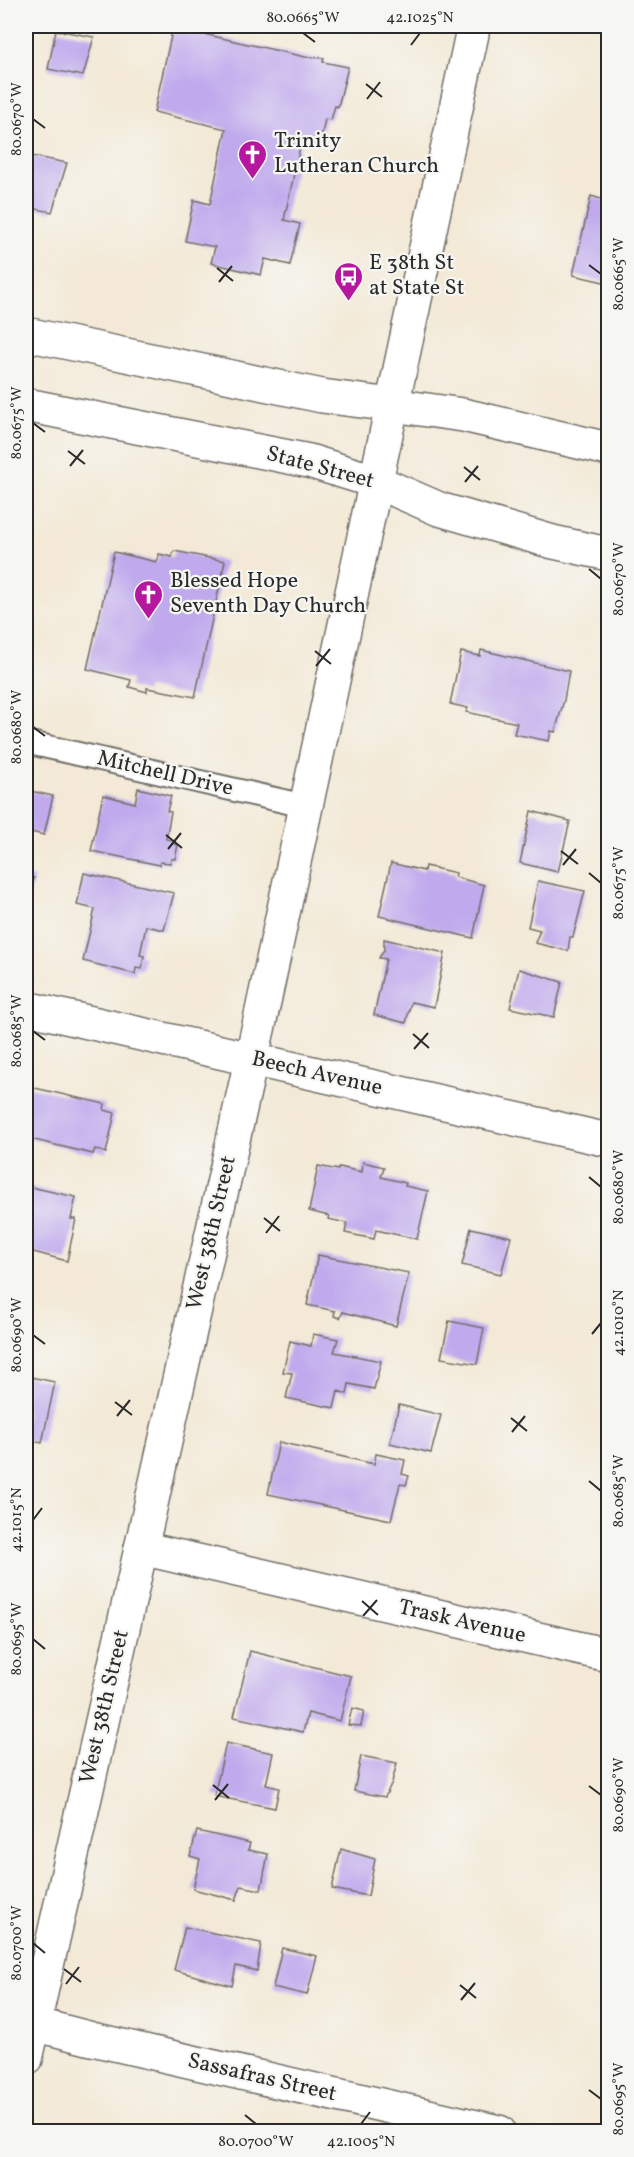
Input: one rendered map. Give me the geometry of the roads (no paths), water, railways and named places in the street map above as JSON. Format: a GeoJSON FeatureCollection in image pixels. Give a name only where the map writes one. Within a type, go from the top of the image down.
{"type":"FeatureCollection","features":[{"type":"Feature","properties":{"kind":"street","name":"West 38th Street"},"geometry":{"type":"LineString","coordinates":[[26,2059],[30,2023],[141,1548],[251,1059],[476,28]]}},
{"type":"Feature","properties":{"kind":"street"},"geometry":{"type":"LineString","coordinates":[[26,334],[322,396],[463,416],[609,449]]}},
{"type":"Feature","properties":{"kind":"street","name":"State Street"},"geometry":{"type":"LineString","coordinates":[[26,405],[309,461],[377,482],[439,509],[553,542],[609,554]]}},
{"type":"Feature","properties":{"kind":"street","name":"Beech Avenue"},"geometry":{"type":"LineString","coordinates":[[26,1008],[609,1140]]}},
{"type":"Feature","properties":{"kind":"street","name":"Trask Avenue"},"geometry":{"type":"LineString","coordinates":[[141,1548],[609,1655]]}},
{"type":"Feature","properties":{"kind":"street","name":"Sassafras Street"},"geometry":{"type":"LineString","coordinates":[[30,2023],[499,2132]]}},
{"type":"Feature","properties":{"kind":"lane","name":"Mitchell Drive"},"geometry":{"type":"LineString","coordinates":[[26,742],[305,806]]}},
{"type":"Feature","properties":{"kind":"place","name":"Trinity Lutheran Church"},"geometry":{"type":"Point","coordinates":[253,180]}},
{"type":"Feature","properties":{"kind":"place","name":"E 38th St at State St"},"geometry":{"type":"Point","coordinates":[348,302]}},
{"type":"Feature","properties":{"kind":"place","name":"Blessed Hope Seventh Day Church"},"geometry":{"type":"Point","coordinates":[149,620]}}]}
